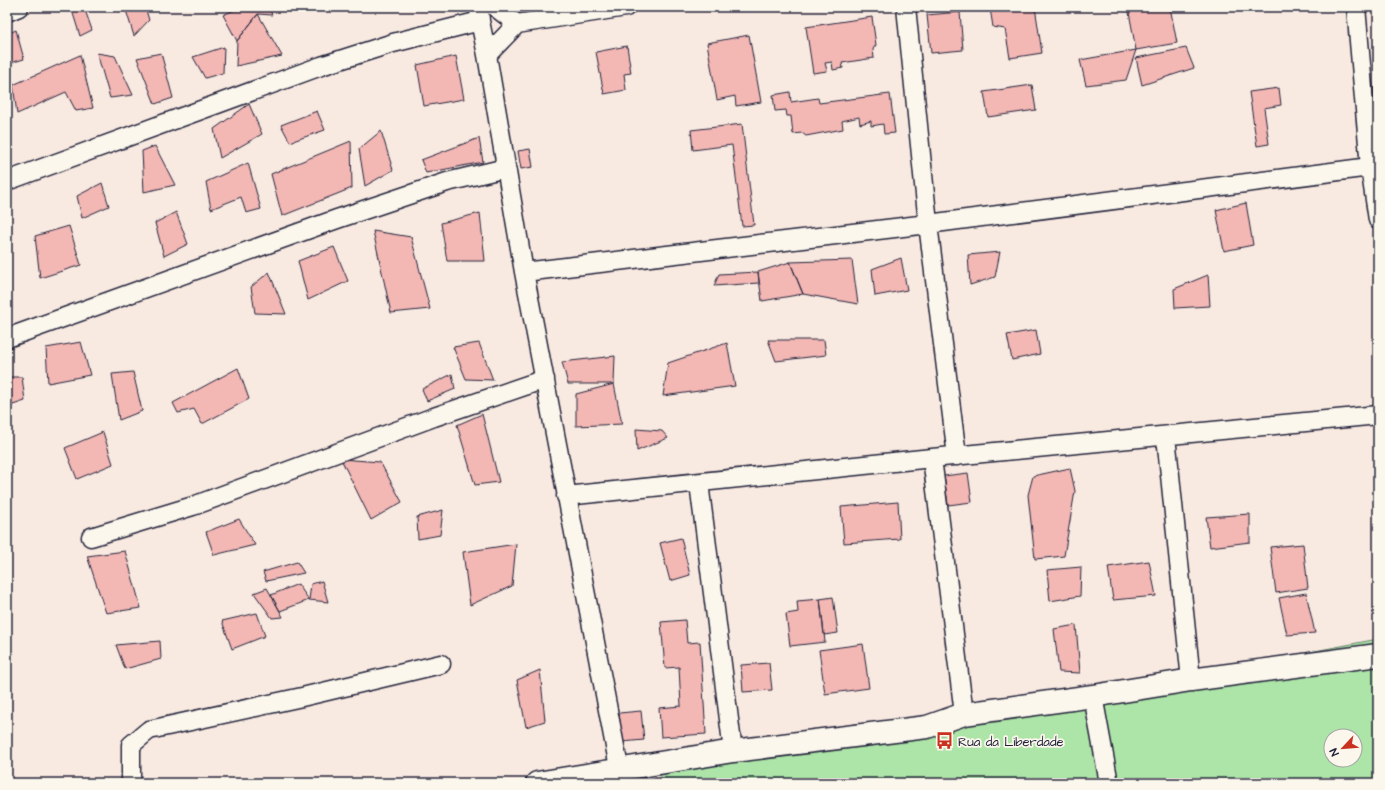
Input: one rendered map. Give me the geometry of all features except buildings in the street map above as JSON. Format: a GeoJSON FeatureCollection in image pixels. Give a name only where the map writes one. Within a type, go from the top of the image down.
{"type":"FeatureCollection","features":[{"type":"Feature","properties":{"kind":"street"},"geometry":{"type":"LineString","coordinates":[[7,12],[19,7]]}},
{"type":"Feature","properties":{"kind":"street"},"geometry":{"type":"LineString","coordinates":[[495,7],[517,24]]}},
{"type":"Feature","properties":{"kind":"street"},"geometry":{"type":"LineString","coordinates":[[487,54],[517,24],[626,7]]}},
{"type":"Feature","properties":{"kind":"street"},"geometry":{"type":"LineString","coordinates":[[906,7],[928,224],[957,456]]}},
{"type":"Feature","properties":{"kind":"street"},"geometry":{"type":"LineString","coordinates":[[1356,7],[1370,167],[1378,220]]}},
{"type":"Feature","properties":{"kind":"street"},"geometry":{"type":"LineString","coordinates":[[7,181],[321,66],[479,14],[524,272],[620,776]]}},
{"type":"Feature","properties":{"kind":"street"},"geometry":{"type":"LineString","coordinates":[[524,272],[928,224],[1370,167]]}},
{"type":"Feature","properties":{"kind":"street"},"geometry":{"type":"LineString","coordinates":[[7,338],[337,218],[447,182],[506,168]]}},
{"type":"Feature","properties":{"kind":"street"},"geometry":{"type":"LineString","coordinates":[[91,537],[193,506],[434,417],[545,379]]}},
{"type":"Feature","properties":{"kind":"street"},"geometry":{"type":"LineString","coordinates":[[566,496],[932,458],[1378,415]]}},
{"type":"Feature","properties":{"kind":"street"},"geometry":{"type":"LineString","coordinates":[[1166,436],[1190,680]]}},
{"type":"Feature","properties":{"kind":"street"},"geometry":{"type":"LineString","coordinates":[[932,458],[964,714]]}},
{"type":"Feature","properties":{"kind":"street"},"geometry":{"type":"LineString","coordinates":[[699,483],[733,751]]}},
{"type":"Feature","properties":{"kind":"street"},"geometry":{"type":"LineString","coordinates":[[537,783],[620,776],[733,751],[927,727],[964,714],[1093,696],[1190,680],[1378,655]]}},
{"type":"Feature","properties":{"kind":"street"},"geometry":{"type":"LineString","coordinates":[[131,783],[131,745],[149,730],[302,697],[441,664]]}},
{"type":"Feature","properties":{"kind":"street"},"geometry":{"type":"LineString","coordinates":[[1093,696],[1109,783]]}},
{"type":"Feature","properties":{"kind":"green space"},"geometry":{"type":"Polygon","coordinates":[[[1378,639],[1378,783],[661,783],[660,775],[1378,639]]]}},
{"type":"Feature","properties":{"kind":"place","name":"Rua da Liberdade"},"geometry":{"type":"Point","coordinates":[945,741]}}]}
